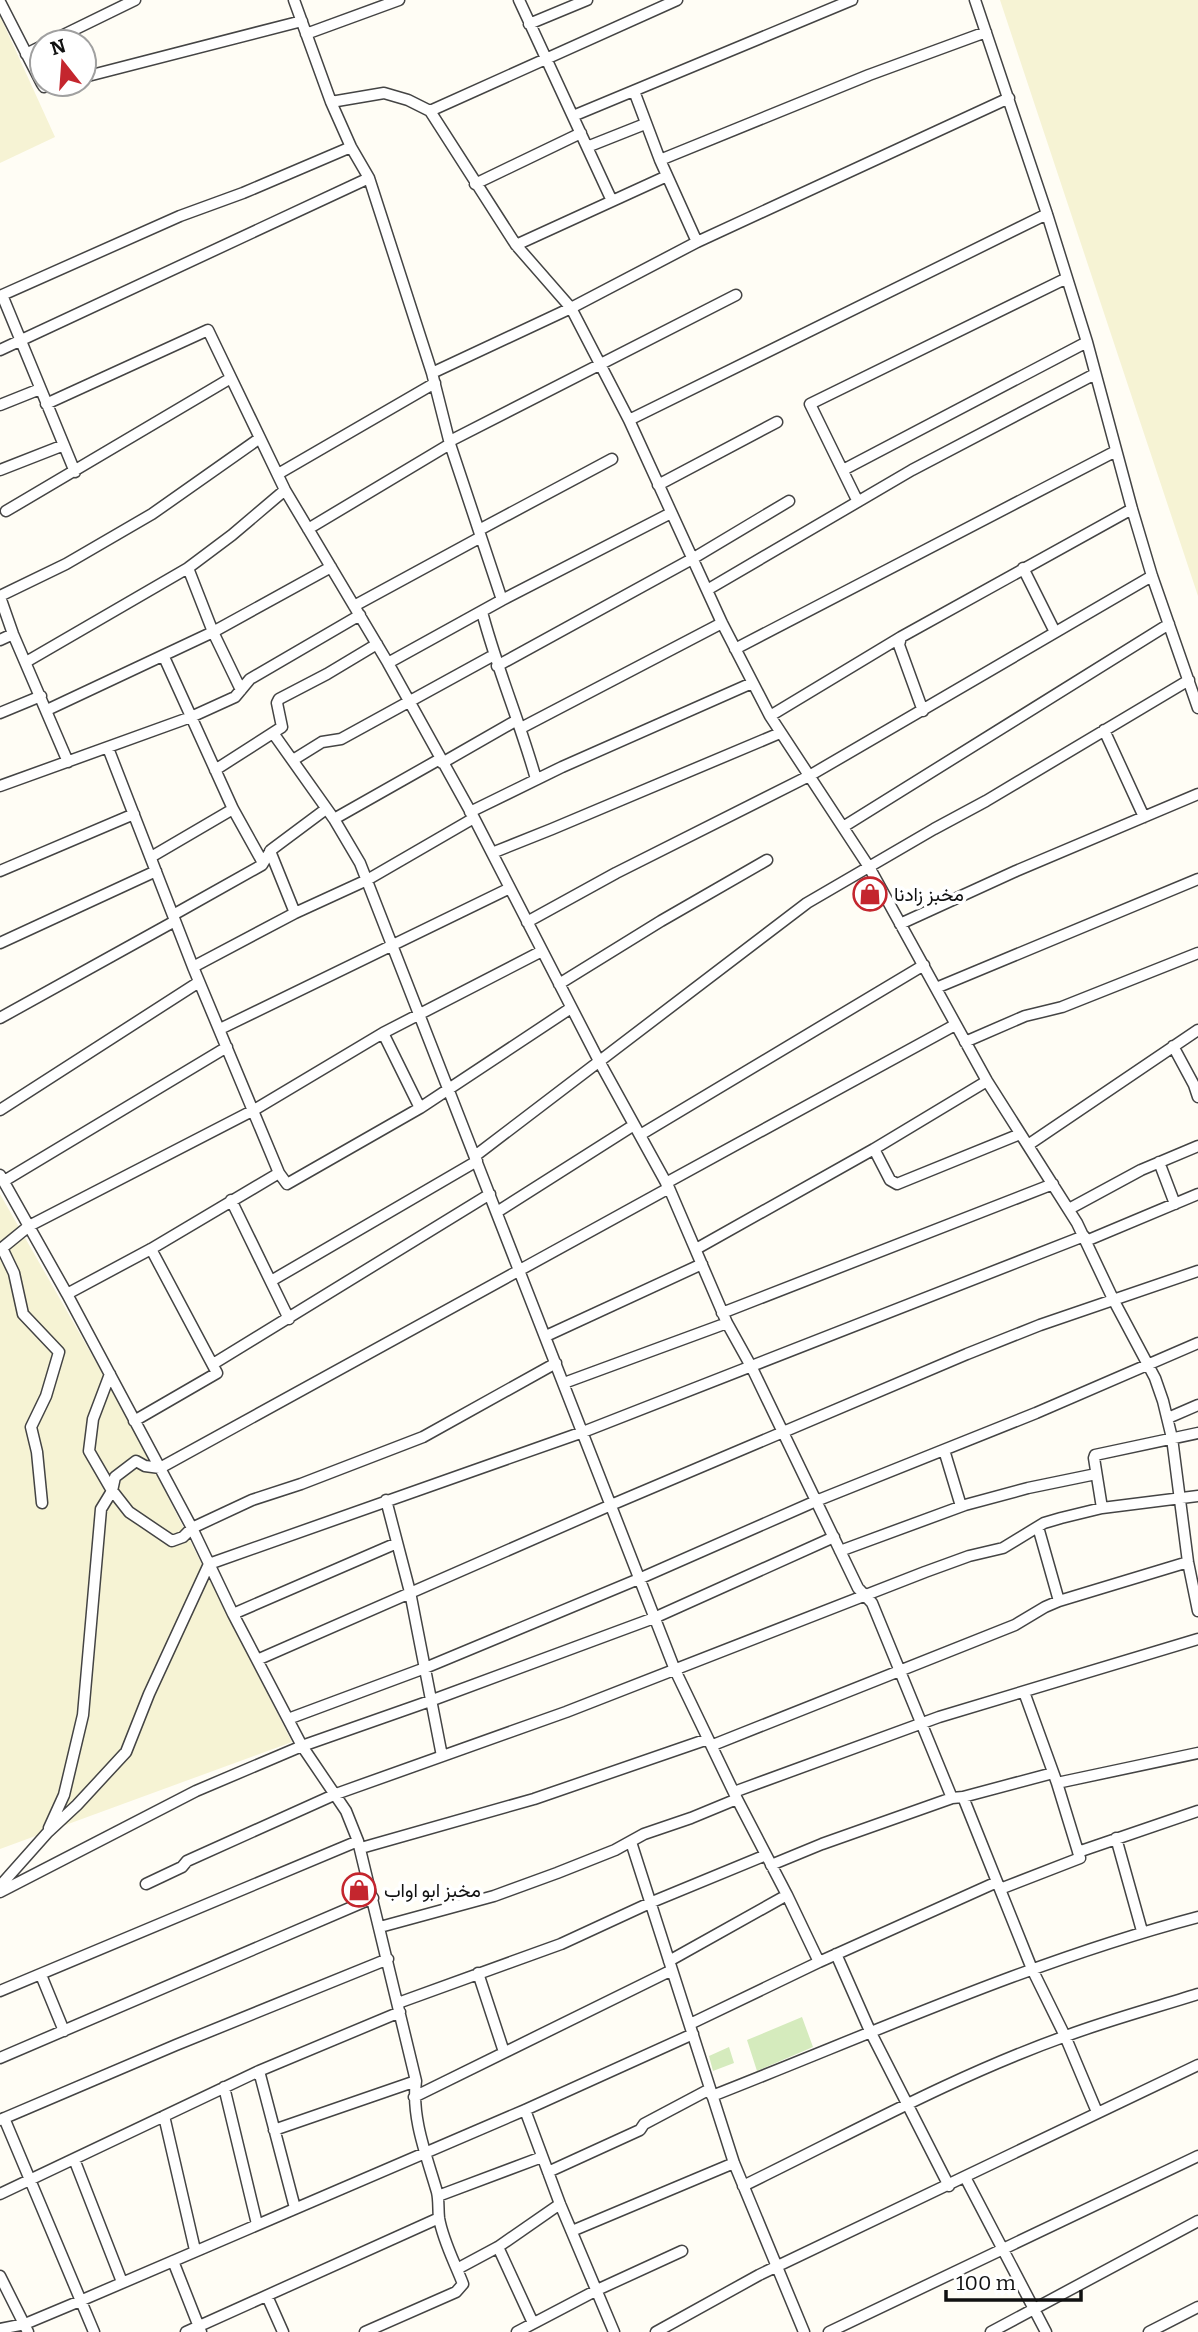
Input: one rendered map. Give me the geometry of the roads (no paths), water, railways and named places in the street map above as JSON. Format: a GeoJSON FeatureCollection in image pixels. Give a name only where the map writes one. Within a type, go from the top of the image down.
{"type":"FeatureCollection","features":[{"type":"Feature","properties":{"kind":"street"},"geometry":{"type":"LineString","coordinates":[[74,28],[114,4],[135,0]]}},
{"type":"Feature","properties":{"kind":"street"},"geometry":{"type":"LineString","coordinates":[[294,0],[331,102],[351,147],[369,178],[433,378],[450,443],[502,600]]}},
{"type":"Feature","properties":{"kind":"street"},"geometry":{"type":"LineString","coordinates":[[306,34],[399,0]]}},
{"type":"Feature","properties":{"kind":"street"},"geometry":{"type":"LineString","coordinates":[[519,0],[612,201]]}},
{"type":"Feature","properties":{"kind":"street"},"geometry":{"type":"LineString","coordinates":[[529,24],[587,0]]}},
{"type":"Feature","properties":{"kind":"street"},"geometry":{"type":"LineString","coordinates":[[430,111],[677,0]]}},
{"type":"Feature","properties":{"kind":"street"},"geometry":{"type":"LineString","coordinates":[[573,116],[852,0]]}},
{"type":"Feature","properties":{"kind":"street"},"geometry":{"type":"LineString","coordinates":[[975,0],[1047,214],[1087,342],[1152,576],[1198,708]]}},
{"type":"Feature","properties":{"kind":"street"},"geometry":{"type":"LineString","coordinates":[[0,2],[28,58]]}},
{"type":"Feature","properties":{"kind":"street"},"geometry":{"type":"LineString","coordinates":[[98,73],[302,22]]}},
{"type":"Feature","properties":{"kind":"street"},"geometry":{"type":"LineString","coordinates":[[660,160],[843,85],[986,32]]}},
{"type":"Feature","properties":{"kind":"street"},"geometry":{"type":"LineString","coordinates":[[634,91],[667,177],[697,242]]}},
{"type":"Feature","properties":{"kind":"street"},"geometry":{"type":"LineString","coordinates":[[331,102],[384,93],[408,100],[430,111],[516,245],[571,308],[629,421],[706,590],[752,683],[780,733],[869,867],[987,1081],[1069,1209],[1160,1389],[1172,1438],[1188,1562],[1196,1587],[1198,1611]]}},
{"type":"Feature","properties":{"kind":"street"},"geometry":{"type":"LineString","coordinates":[[278,474],[433,378],[697,242],[1009,98]]}},
{"type":"Feature","properties":{"kind":"street"},"geometry":{"type":"LineString","coordinates":[[587,146],[645,124]]}},
{"type":"Feature","properties":{"kind":"street"},"geometry":{"type":"LineString","coordinates":[[475,184],[581,133]]}},
{"type":"Feature","properties":{"kind":"street"},"geometry":{"type":"LineString","coordinates":[[75,472],[1,295],[180,216],[243,193],[351,147]]}},
{"type":"Feature","properties":{"kind":"street"},"geometry":{"type":"LineString","coordinates":[[516,245],[667,177]]}},
{"type":"Feature","properties":{"kind":"street"},"geometry":{"type":"LineString","coordinates":[[0,350],[369,178]]}},
{"type":"Feature","properties":{"kind":"street"},"geometry":{"type":"LineString","coordinates":[[629,421],[1047,214]]}},
{"type":"Feature","properties":{"kind":"street"},"geometry":{"type":"LineString","coordinates":[[857,500],[810,404],[1067,278]]}},
{"type":"Feature","properties":{"kind":"street"},"geometry":{"type":"LineString","coordinates":[[308,529],[450,443],[598,363],[736,295]]}},
{"type":"Feature","properties":{"kind":"street"},"geometry":{"type":"LineString","coordinates":[[46,404],[208,330],[285,490],[410,702],[668,1186],[724,1318],[752,1368],[859,1588],[872,1603],[922,1723],[998,1886],[1032,1969],[1065,2036],[1097,2112]]}},
{"type":"Feature","properties":{"kind":"street"},"geometry":{"type":"LineString","coordinates":[[842,470],[1087,342]]}},
{"type":"Feature","properties":{"kind":"street"},"geometry":{"type":"LineString","coordinates":[[706,590],[857,500],[1095,374]]}},
{"type":"Feature","properties":{"kind":"street"},"geometry":{"type":"LineString","coordinates":[[6,511],[231,379]]}},
{"type":"Feature","properties":{"kind":"street"},"geometry":{"type":"LineString","coordinates":[[0,405],[40,389]]}},
{"type":"Feature","properties":{"kind":"street"},"geometry":{"type":"LineString","coordinates":[[659,485],[778,422]]}},
{"type":"Feature","properties":{"kind":"street"},"geometry":{"type":"LineString","coordinates":[[68,762],[0,597],[66,564],[152,514],[260,438]]}},
{"type":"Feature","properties":{"kind":"street"},"geometry":{"type":"LineString","coordinates":[[0,470],[64,445]]}},
{"type":"Feature","properties":{"kind":"street"},"geometry":{"type":"LineString","coordinates":[[735,649],[1116,451]]}},
{"type":"Feature","properties":{"kind":"street"},"geometry":{"type":"LineString","coordinates":[[0,786],[191,717],[230,699],[250,679],[357,610],[480,534],[612,459]]}},
{"type":"Feature","properties":{"kind":"street"},"geometry":{"type":"LineString","coordinates":[[26,662],[188,568],[232,536],[285,490]]}},
{"type":"Feature","properties":{"kind":"street"},"geometry":{"type":"LineString","coordinates":[[497,666],[692,559],[789,501]]}},
{"type":"Feature","properties":{"kind":"street"},"geometry":{"type":"LineString","coordinates":[[770,716],[901,637],[1132,509]]}},
{"type":"Feature","properties":{"kind":"street"},"geometry":{"type":"LineString","coordinates":[[388,663],[502,600],[671,513]]}},
{"type":"Feature","properties":{"kind":"street"},"geometry":{"type":"LineString","coordinates":[[47,710],[164,657],[331,567]]}},
{"type":"Feature","properties":{"kind":"street"},"geometry":{"type":"LineString","coordinates":[[188,568],[213,632],[241,690]]}},
{"type":"Feature","properties":{"kind":"street"},"geometry":{"type":"LineString","coordinates":[[1023,568],[1055,632]]}},
{"type":"Feature","properties":{"kind":"street"},"geometry":{"type":"LineString","coordinates":[[527,922],[616,873],[809,776],[1152,576]]}},
{"type":"Feature","properties":{"kind":"street"},"geometry":{"type":"LineString","coordinates":[[482,612],[497,666],[536,779]]}},
{"type":"Feature","properties":{"kind":"street"},"geometry":{"type":"LineString","coordinates":[[334,819],[441,761],[722,623]]}},
{"type":"Feature","properties":{"kind":"street"},"geometry":{"type":"LineString","coordinates":[[843,827],[1169,624]]}},
{"type":"Feature","properties":{"kind":"street"},"geometry":{"type":"LineString","coordinates":[[0,640],[13,634]]}},
{"type":"Feature","properties":{"kind":"street"},"geometry":{"type":"LineString","coordinates":[[901,637],[898,640],[899,646],[923,710]]}},
{"type":"Feature","properties":{"kind":"street"},"geometry":{"type":"LineString","coordinates":[[215,770],[282,727],[277,703],[279,699],[377,644]]}},
{"type":"Feature","properties":{"kind":"street"},"geometry":{"type":"LineString","coordinates":[[293,760],[322,742],[341,739],[494,655]]}},
{"type":"Feature","properties":{"kind":"street"},"geometry":{"type":"LineString","coordinates":[[164,657],[233,809],[263,863]]}},
{"type":"Feature","properties":{"kind":"street"},"geometry":{"type":"LineString","coordinates":[[271,1281],[476,1159],[599,1061],[807,903],[986,801],[1189,680]]}},
{"type":"Feature","properties":{"kind":"street"},"geometry":{"type":"LineString","coordinates":[[193,967],[295,913],[367,880],[536,779],[752,683]]}},
{"type":"Feature","properties":{"kind":"street"},"geometry":{"type":"LineString","coordinates":[[0,713],[41,696]]}},
{"type":"Feature","properties":{"kind":"street"},"geometry":{"type":"LineString","coordinates":[[1104,730],[1144,817]]}},
{"type":"Feature","properties":{"kind":"street"},"geometry":{"type":"LineString","coordinates":[[273,733],[334,819],[367,880],[675,1670],[819,1962]]}},
{"type":"Feature","properties":{"kind":"street"},"geometry":{"type":"LineString","coordinates":[[492,853],[780,733]]}},
{"type":"Feature","properties":{"kind":"street"},"geometry":{"type":"LineString","coordinates":[[108,748],[199,982],[284,1182],[291,1184],[420,1108],[572,1008]]}},
{"type":"Feature","properties":{"kind":"street"},"geometry":{"type":"LineString","coordinates":[[900,923],[1198,794]]}},
{"type":"Feature","properties":{"kind":"street"},"geometry":{"type":"LineString","coordinates":[[151,856],[233,809]]}},
{"type":"Feature","properties":{"kind":"street"},"geometry":{"type":"LineString","coordinates":[[0,1018],[174,918],[263,863],[270,851],[326,809]]}},
{"type":"Feature","properties":{"kind":"street"},"geometry":{"type":"LineString","coordinates":[[0,871],[134,814]]}},
{"type":"Feature","properties":{"kind":"street"},"geometry":{"type":"LineString","coordinates":[[270,851],[295,913]]}},
{"type":"Feature","properties":{"kind":"street"},"geometry":{"type":"LineString","coordinates":[[559,984],[767,860]]}},
{"type":"Feature","properties":{"kind":"street"},"geometry":{"type":"LineString","coordinates":[[0,943],[156,871]]}},
{"type":"Feature","properties":{"kind":"street"},"geometry":{"type":"LineString","coordinates":[[936,988],[1198,879]]}},
{"type":"Feature","properties":{"kind":"street"},"geometry":{"type":"LineString","coordinates":[[220,1029],[510,888]]}},
{"type":"Feature","properties":{"kind":"street"},"geometry":{"type":"LineString","coordinates":[[42,1503],[37,1452],[31,1427],[46,1395],[59,1352],[23,1314],[14,1273],[2,1248],[29,1226],[254,1110],[383,1033],[542,951]]}},
{"type":"Feature","properties":{"kind":"street"},"geometry":{"type":"LineString","coordinates":[[965,1042],[1026,1016],[1062,1007],[1198,953]]}},
{"type":"Feature","properties":{"kind":"street"},"geometry":{"type":"LineString","coordinates":[[640,1135],[924,965]]}},
{"type":"Feature","properties":{"kind":"street"},"geometry":{"type":"LineString","coordinates":[[0,1110],[199,982]]}},
{"type":"Feature","properties":{"kind":"street"},"geometry":{"type":"LineString","coordinates":[[48,1832],[64,1795],[83,1716],[101,1509],[112,1491],[115,1477],[136,1461],[145,1466],[160,1468],[520,1271],[955,1025]]}},
{"type":"Feature","properties":{"kind":"street"},"geometry":{"type":"LineString","coordinates":[[1028,1145],[1198,1030]]}},
{"type":"Feature","properties":{"kind":"street"},"geometry":{"type":"LineString","coordinates":[[383,1033],[420,1108]]}},
{"type":"Feature","properties":{"kind":"street"},"geometry":{"type":"LineString","coordinates":[[1174,1046],[1196,1083],[1198,1097]]}},
{"type":"Feature","properties":{"kind":"street"},"geometry":{"type":"LineString","coordinates":[[227,1047],[2,1178],[192,1528],[233,1614],[302,1746],[346,1811],[359,1845],[416,2081],[414,2097],[425,2153],[438,2196],[439,2218],[444,2239],[463,2284],[456,2292],[365,2332]]}},
{"type":"Feature","properties":{"kind":"street"},"geometry":{"type":"LineString","coordinates":[[696,1248],[874,1149],[987,1081]]}},
{"type":"Feature","properties":{"kind":"street"},"geometry":{"type":"LineString","coordinates":[[497,1212],[634,1125]]}},
{"type":"Feature","properties":{"kind":"street"},"geometry":{"type":"LineString","coordinates":[[874,1149],[890,1180],[897,1184],[1020,1134]]}},
{"type":"Feature","properties":{"kind":"street"},"geometry":{"type":"LineString","coordinates":[[1069,1209],[1117,1182],[1198,1146]]}},
{"type":"Feature","properties":{"kind":"street"},"geometry":{"type":"LineString","coordinates":[[1159,1162],[1174,1204]]}},
{"type":"Feature","properties":{"kind":"street"},"geometry":{"type":"LineString","coordinates":[[67,1294],[151,1249],[279,1173]]}},
{"type":"Feature","properties":{"kind":"street"},"geometry":{"type":"LineString","coordinates":[[564,1383],[1053,1184]]}},
{"type":"Feature","properties":{"kind":"street"},"geometry":{"type":"LineString","coordinates":[[213,1364],[490,1194]]}},
{"type":"Feature","properties":{"kind":"street"},"geometry":{"type":"LineString","coordinates":[[0,1886],[125,1752],[209,1564],[583,1432],[1198,1194]]}},
{"type":"Feature","properties":{"kind":"street"},"geometry":{"type":"LineString","coordinates":[[232,1200],[289,1319]]}},
{"type":"Feature","properties":{"kind":"street"},"geometry":{"type":"LineString","coordinates":[[134,1420],[217,1373],[151,1249]]}},
{"type":"Feature","properties":{"kind":"street"},"geometry":{"type":"LineString","coordinates":[[546,1336],[702,1264]]}},
{"type":"Feature","properties":{"kind":"street"},"geometry":{"type":"LineString","coordinates":[[257,1660],[967,1353],[1198,1271]]}},
{"type":"Feature","properties":{"kind":"street"},"geometry":{"type":"LineString","coordinates":[[288,1719],[425,1668],[816,1501],[1198,1343]]}},
{"type":"Feature","properties":{"kind":"street"},"geometry":{"type":"LineString","coordinates":[[110,1374],[93,1419],[89,1451],[112,1491],[129,1512],[172,1541],[183,1537],[192,1528],[252,1500],[302,1484],[423,1437],[556,1363]]}},
{"type":"Feature","properties":{"kind":"street"},"geometry":{"type":"LineString","coordinates":[[1168,1418],[1198,1405]]}},
{"type":"Feature","properties":{"kind":"street"},"geometry":{"type":"LineString","coordinates":[[1102,1508],[1094,1458],[1096,1455],[1198,1433]]}},
{"type":"Feature","properties":{"kind":"street"},"geometry":{"type":"LineString","coordinates":[[944,1450],[961,1506]]}},
{"type":"Feature","properties":{"kind":"street"},"geometry":{"type":"LineString","coordinates":[[840,1550],[961,1506],[1096,1474]]}},
{"type":"Feature","properties":{"kind":"street"},"geometry":{"type":"LineString","coordinates":[[146,1884],[182,1867],[187,1861],[336,1794],[675,1670],[969,1556],[1003,1548],[1053,1520],[1102,1508],[1198,1496]]}},
{"type":"Feature","properties":{"kind":"street"},"geometry":{"type":"LineString","coordinates":[[386,1500],[410,1592],[442,1756]]}},
{"type":"Feature","properties":{"kind":"street"},"geometry":{"type":"LineString","coordinates":[[1038,1527],[1059,1601]]}},
{"type":"Feature","properties":{"kind":"street"},"geometry":{"type":"LineString","coordinates":[[0,1892],[196,1791],[302,1746],[654,1618],[834,1537]]}},
{"type":"Feature","properties":{"kind":"street"},"geometry":{"type":"LineString","coordinates":[[233,1614],[397,1543]]}},
{"type":"Feature","properties":{"kind":"street"},"geometry":{"type":"LineString","coordinates":[[0,1991],[359,1845],[534,1799],[710,1742],[1015,1625],[1059,1601],[1188,1562]]}},
{"type":"Feature","properties":{"kind":"street"},"geometry":{"type":"LineString","coordinates":[[380,1927],[494,1896],[557,1873],[631,1842],[643,1834],[691,1818],[735,1795],[922,1723],[1198,1639]]}},
{"type":"Feature","properties":{"kind":"street"},"geometry":{"type":"LineString","coordinates":[[0,2329],[27,2328],[80,2301],[195,2250],[525,2110],[836,1954],[998,1886],[1079,1860],[1055,1778],[1024,1692]]}},
{"type":"Feature","properties":{"kind":"street"},"geometry":{"type":"LineString","coordinates":[[0,2194],[224,2087],[399,2008],[478,1973],[561,1944],[652,1902],[768,1860],[958,1798],[1198,1753]]}},
{"type":"Feature","properties":{"kind":"street"},"geometry":{"type":"LineString","coordinates":[[1078,1852],[1198,1811]]}},
{"type":"Feature","properties":{"kind":"street"},"geometry":{"type":"LineString","coordinates":[[1116,1838],[1142,1931]]}},
{"type":"Feature","properties":{"kind":"street"},"geometry":{"type":"LineString","coordinates":[[631,1842],[734,2163],[803,2332]]}},
{"type":"Feature","properties":{"kind":"street"},"geometry":{"type":"LineString","coordinates":[[414,2097],[670,1965],[788,1895]]}},
{"type":"Feature","properties":{"kind":"street"},"geometry":{"type":"LineString","coordinates":[[0,2058],[373,1898]]}},
{"type":"Feature","properties":{"kind":"street"},"geometry":{"type":"LineString","coordinates":[[548,2172],[640,2130],[644,2124],[711,2093],[1032,1969],[1142,1931],[1198,1917]]}},
{"type":"Feature","properties":{"kind":"street"},"geometry":{"type":"LineString","coordinates":[[836,1954],[870,2031],[948,2186]]}},
{"type":"Feature","properties":{"kind":"street"},"geometry":{"type":"LineString","coordinates":[[94,2332],[2,2119],[388,1959]]}},
{"type":"Feature","properties":{"kind":"street"},"geometry":{"type":"LineString","coordinates":[[478,1973],[504,2052]]}},
{"type":"Feature","properties":{"kind":"street"},"geometry":{"type":"LineString","coordinates":[[41,1975],[64,2031]]}},
{"type":"Feature","properties":{"kind":"street"},"geometry":{"type":"LineString","coordinates":[[743,2186],[906,2105],[986,2069],[1065,2036],[1198,1994]]}},
{"type":"Feature","properties":{"kind":"street"},"geometry":{"type":"LineString","coordinates":[[656,2332],[740,2285],[1198,2065]]}},
{"type":"Feature","properties":{"kind":"street"},"geometry":{"type":"LineString","coordinates":[[259,2071],[295,2208]]}},
{"type":"Feature","properties":{"kind":"street"},"geometry":{"type":"LineString","coordinates":[[274,2130],[416,2081]]}},
{"type":"Feature","properties":{"kind":"street"},"geometry":{"type":"LineString","coordinates":[[224,2087],[257,2224]]}},
{"type":"Feature","properties":{"kind":"street"},"geometry":{"type":"LineString","coordinates":[[525,2110],[560,2204],[614,2332]]}},
{"type":"Feature","properties":{"kind":"street"},"geometry":{"type":"LineString","coordinates":[[164,2116],[195,2250]]}},
{"type":"Feature","properties":{"kind":"street"},"geometry":{"type":"LineString","coordinates":[[829,2332],[1198,2156]]}},
{"type":"Feature","properties":{"kind":"street"},"geometry":{"type":"LineString","coordinates":[[438,2196],[542,2157]]}},
{"type":"Feature","properties":{"kind":"street"},"geometry":{"type":"LineString","coordinates":[[74,2159],[122,2282]]}},
{"type":"Feature","properties":{"kind":"street"},"geometry":{"type":"LineString","coordinates":[[572,2231],[734,2163]]}},
{"type":"Feature","properties":{"kind":"street"},"geometry":{"type":"LineString","coordinates":[[965,2177],[1046,2332]]}},
{"type":"Feature","properties":{"kind":"street"},"geometry":{"type":"LineString","coordinates":[[457,2269],[498,2247],[560,2204]]}},
{"type":"Feature","properties":{"kind":"street"},"geometry":{"type":"LineString","coordinates":[[186,2332],[200,2329],[439,2218]]}},
{"type":"Feature","properties":{"kind":"street"},"geometry":{"type":"LineString","coordinates":[[991,2332],[1198,2221]]}},
{"type":"Feature","properties":{"kind":"street"},"geometry":{"type":"LineString","coordinates":[[498,2247],[533,2323]]}},
{"type":"Feature","properties":{"kind":"street"},"geometry":{"type":"LineString","coordinates":[[517,2332],[597,2290],[682,2251]]}},
{"type":"Feature","properties":{"kind":"street"},"geometry":{"type":"LineString","coordinates":[[173,2261],[200,2329]]}},
{"type":"Feature","properties":{"kind":"street"},"geometry":{"type":"LineString","coordinates":[[0,2276],[27,2328]]}},
{"type":"Feature","properties":{"kind":"street"},"geometry":{"type":"LineString","coordinates":[[267,2296],[283,2332]]}},
{"type":"Feature","properties":{"kind":"street"},"geometry":{"type":"LineString","coordinates":[[1149,2332],[1198,2307]]}},
{"type":"Feature","properties":{"kind":"place","name":"مخبز زادنا"},"geometry":{"type":"Point","coordinates":[870,894]}},
{"type":"Feature","properties":{"kind":"place","name":"مخبز ابو اواب"},"geometry":{"type":"Point","coordinates":[359,1890]}}]}
